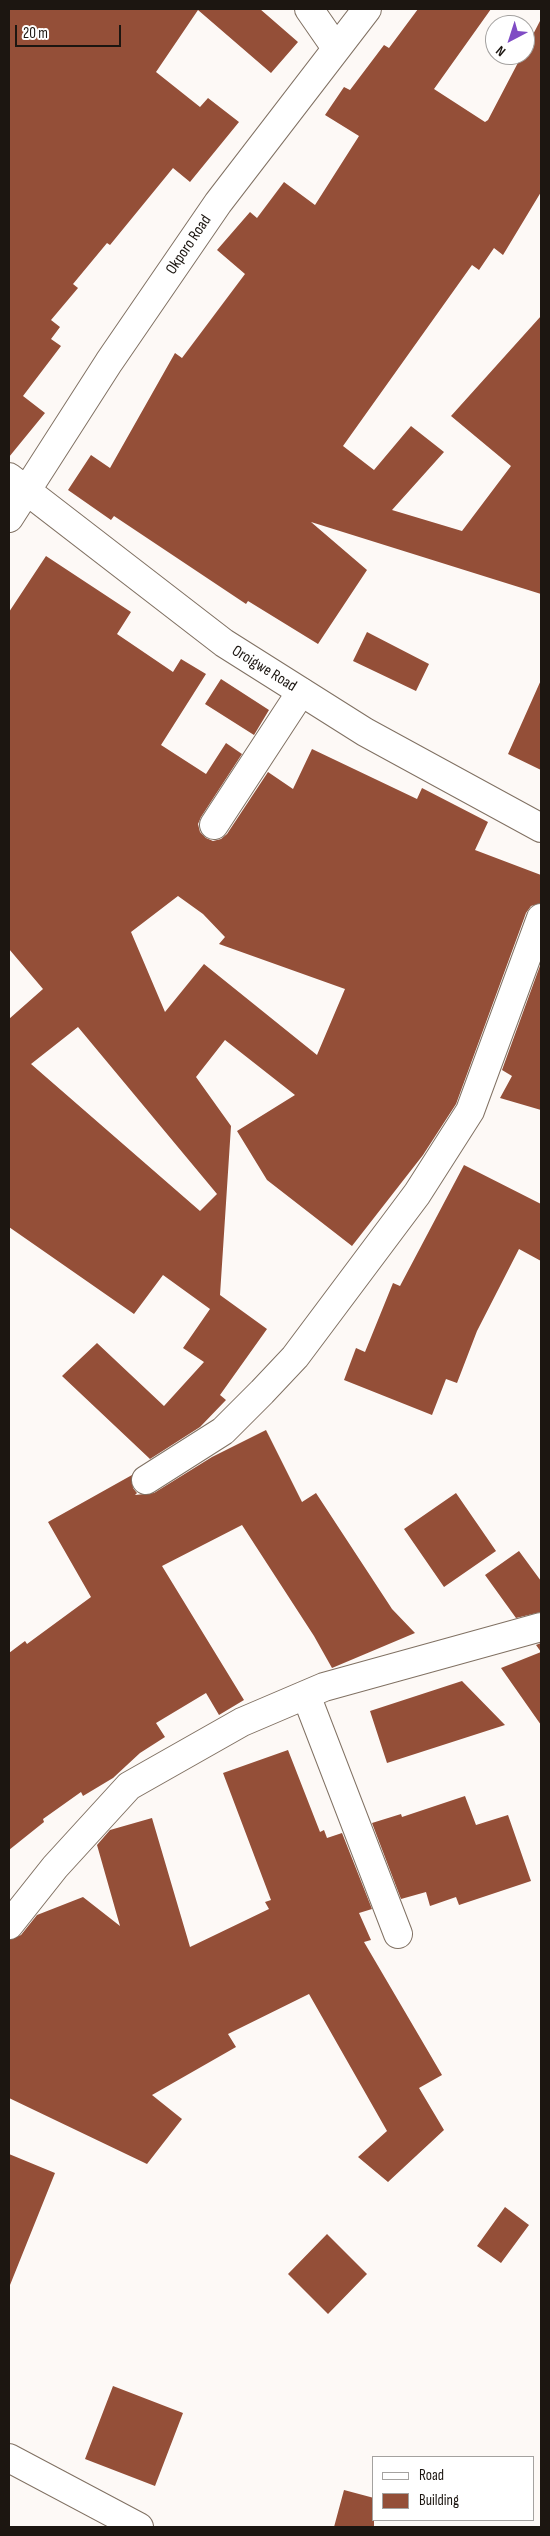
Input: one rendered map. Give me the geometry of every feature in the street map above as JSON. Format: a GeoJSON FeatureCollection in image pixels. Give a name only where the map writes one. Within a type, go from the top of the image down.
{"type":"FeatureCollection","features":[{"type":"Feature","properties":{"kind":"street"},"geometry":{"type":"LineString","coordinates":[[309,9],[336,48]]}},
{"type":"Feature","properties":{"kind":"street","name":"Okporo Road"},"geometry":{"type":"LineString","coordinates":[[9,518],[17,484],[218,203],[367,9]]}},
{"type":"Feature","properties":{"kind":"street","name":"Oroigwe Road"},"geometry":{"type":"LineString","coordinates":[[17,484],[224,643],[365,732],[539,824]]}},
{"type":"Feature","properties":{"kind":"street"},"geometry":{"type":"LineString","coordinates":[[214,825],[301,692]]}},
{"type":"Feature","properties":{"kind":"street"},"geometry":{"type":"LineString","coordinates":[[146,1480],[224,1431],[262,1392],[295,1357],[417,1194],[470,1111],[541,918]]}},
{"type":"Feature","properties":{"kind":"street"},"geometry":{"type":"LineString","coordinates":[[9,1925],[55,1867],[129,1786],[242,1722],[324,1687],[541,1627]]}},
{"type":"Feature","properties":{"kind":"street"},"geometry":{"type":"LineString","coordinates":[[306,1695],[398,1934]]}},
{"type":"Feature","properties":{"kind":"street"},"geometry":{"type":"LineString","coordinates":[[9,2458],[139,2527]]}},
{"type":"Feature","properties":{"kind":"building"},"geometry":{"type":"Polygon","coordinates":[[[9,9],[260,9],[298,42],[271,73],[198,10],[156,72],[200,107],[208,98],[239,122],[190,182],[173,168],[110,245],[107,243],[73,284],[78,288],[51,320],[60,327],[51,339],[61,346],[23,396],[45,413],[9,457],[9,9]]]}},
{"type":"Feature","properties":{"kind":"building"},"geometry":{"type":"Polygon","coordinates":[[[418,9],[491,9],[434,89],[485,122],[488,120],[517,65],[535,65],[535,31],[541,19],[541,192],[503,255],[494,248],[479,270],[472,265],[343,446],[374,470],[411,426],[444,452],[392,510],[462,531],[511,466],[451,416],[541,316],[541,594],[311,522],[367,570],[318,644],[248,601],[246,604],[114,516],[111,520],[68,490],[91,455],[110,468],[175,353],[182,358],[245,274],[217,250],[250,212],[257,218],[284,182],[315,205],[359,136],[325,115],[344,87],[350,90],[384,45],[389,48],[418,9]]]}},
{"type":"Feature","properties":{"kind":"building"},"geometry":{"type":"Polygon","coordinates":[[[46,556],[131,612],[117,634],[173,672],[181,659],[206,674],[161,745],[206,774],[226,743],[242,754],[198,824],[200,832],[206,838],[213,841],[221,839],[227,834],[268,772],[293,789],[312,749],[417,799],[422,788],[488,822],[475,850],[541,875],[541,903],[531,906],[526,913],[456,1104],[423,1155],[352,1246],[267,1180],[237,1131],[295,1095],[225,1040],[196,1077],[231,1126],[220,1295],[267,1329],[220,1395],[226,1400],[200,1427],[150,1459],[62,1376],[97,1343],[164,1406],[204,1362],[183,1348],[210,1309],[163,1275],[134,1314],[9,1227],[9,1019],[43,989],[9,949],[9,612],[46,556]],[[178,896],[131,932],[165,1012],[204,964],[317,1055],[345,989],[219,944],[225,937],[203,914],[178,896]],[[78,1027],[31,1064],[200,1211],[217,1194],[78,1027]]]}},
{"type":"Feature","properties":{"kind":"building"},"geometry":{"type":"Polygon","coordinates":[[[367,632],[429,664],[416,691],[353,661],[367,632]]]}},
{"type":"Feature","properties":{"kind":"building"},"geometry":{"type":"Polygon","coordinates":[[[221,679],[269,710],[254,735],[205,704],[221,679]]]}},
{"type":"Feature","properties":{"kind":"building"},"geometry":{"type":"Polygon","coordinates":[[[541,680],[541,770],[508,754],[541,680]]]}},
{"type":"Feature","properties":{"kind":"building"},"geometry":{"type":"Polygon","coordinates":[[[541,963],[541,1110],[500,1098],[512,1076],[502,1070],[541,963]]]}},
{"type":"Feature","properties":{"kind":"building"},"geometry":{"type":"Polygon","coordinates":[[[464,1165],[541,1204],[541,1261],[519,1249],[477,1331],[457,1383],[446,1379],[432,1415],[344,1380],[356,1348],[365,1352],[393,1283],[400,1286],[464,1165]]]}},
{"type":"Feature","properties":{"kind":"building"},"geometry":{"type":"Polygon","coordinates":[[[266,1430],[302,1502],[316,1493],[392,1609],[415,1633],[332,1668],[314,1636],[242,1525],[162,1566],[244,1700],[219,1715],[206,1693],[156,1723],[165,1737],[140,1753],[113,1778],[83,1796],[81,1792],[43,1819],[44,1822],[9,1850],[9,1653],[25,1641],[27,1644],[91,1597],[48,1522],[132,1475],[133,1488],[137,1493],[135,1495],[154,1493],[212,1457],[266,1430]]]}},
{"type":"Feature","properties":{"kind":"building"},"geometry":{"type":"Polygon","coordinates":[[[456,1493],[496,1551],[444,1587],[404,1529],[456,1493]]]}},
{"type":"Feature","properties":{"kind":"building"},"geometry":{"type":"Polygon","coordinates":[[[519,1551],[541,1581],[541,1612],[516,1618],[485,1575],[519,1551]]]}},
{"type":"Feature","properties":{"kind":"building"},"geometry":{"type":"Polygon","coordinates":[[[541,1643],[541,1652],[536,1645],[541,1643]]]}},
{"type":"Feature","properties":{"kind":"building"},"geometry":{"type":"Polygon","coordinates":[[[541,1652],[541,1725],[501,1668],[541,1652]]]}},
{"type":"Feature","properties":{"kind":"building"},"geometry":{"type":"Polygon","coordinates":[[[462,1681],[505,1725],[387,1763],[370,1711],[462,1681]]]}},
{"type":"Feature","properties":{"kind":"building"},"geometry":{"type":"Polygon","coordinates":[[[288,1750],[320,1832],[324,1830],[327,1838],[342,1833],[372,1909],[359,1913],[371,1940],[364,1942],[442,2075],[419,2088],[444,2130],[388,2182],[358,2157],[387,2131],[309,1994],[228,2034],[236,2047],[152,2095],[182,2119],[147,2164],[9,2098],[9,1940],[21,1935],[37,1915],[83,1897],[120,1926],[97,1845],[110,1830],[152,1818],[190,1947],[269,1909],[265,1902],[271,1900],[223,1773],[288,1750]]]}},
{"type":"Feature","properties":{"kind":"building"},"geometry":{"type":"Polygon","coordinates":[[[465,1796],[476,1825],[508,1815],[531,1881],[459,1905],[456,1897],[430,1906],[426,1892],[401,1899],[372,1823],[401,1814],[402,1817],[465,1796]]]}},
{"type":"Feature","properties":{"kind":"building"},"geometry":{"type":"Polygon","coordinates":[[[9,2154],[55,2173],[10,2285],[9,2285],[9,2154]]]}},
{"type":"Feature","properties":{"kind":"building"},"geometry":{"type":"Polygon","coordinates":[[[505,2207],[529,2225],[501,2263],[477,2246],[505,2207]]]}},
{"type":"Feature","properties":{"kind":"building"},"geometry":{"type":"Polygon","coordinates":[[[327,2234],[367,2274],[328,2314],[288,2274],[327,2234]]]}},
{"type":"Feature","properties":{"kind":"building"},"geometry":{"type":"Polygon","coordinates":[[[113,2386],[183,2413],[155,2486],[85,2459],[113,2386]]]}},
{"type":"Feature","properties":{"kind":"building"},"geometry":{"type":"Polygon","coordinates":[[[344,2490],[372,2497],[372,2521],[374,2521],[374,2527],[334,2527],[344,2490]]]}}]}
